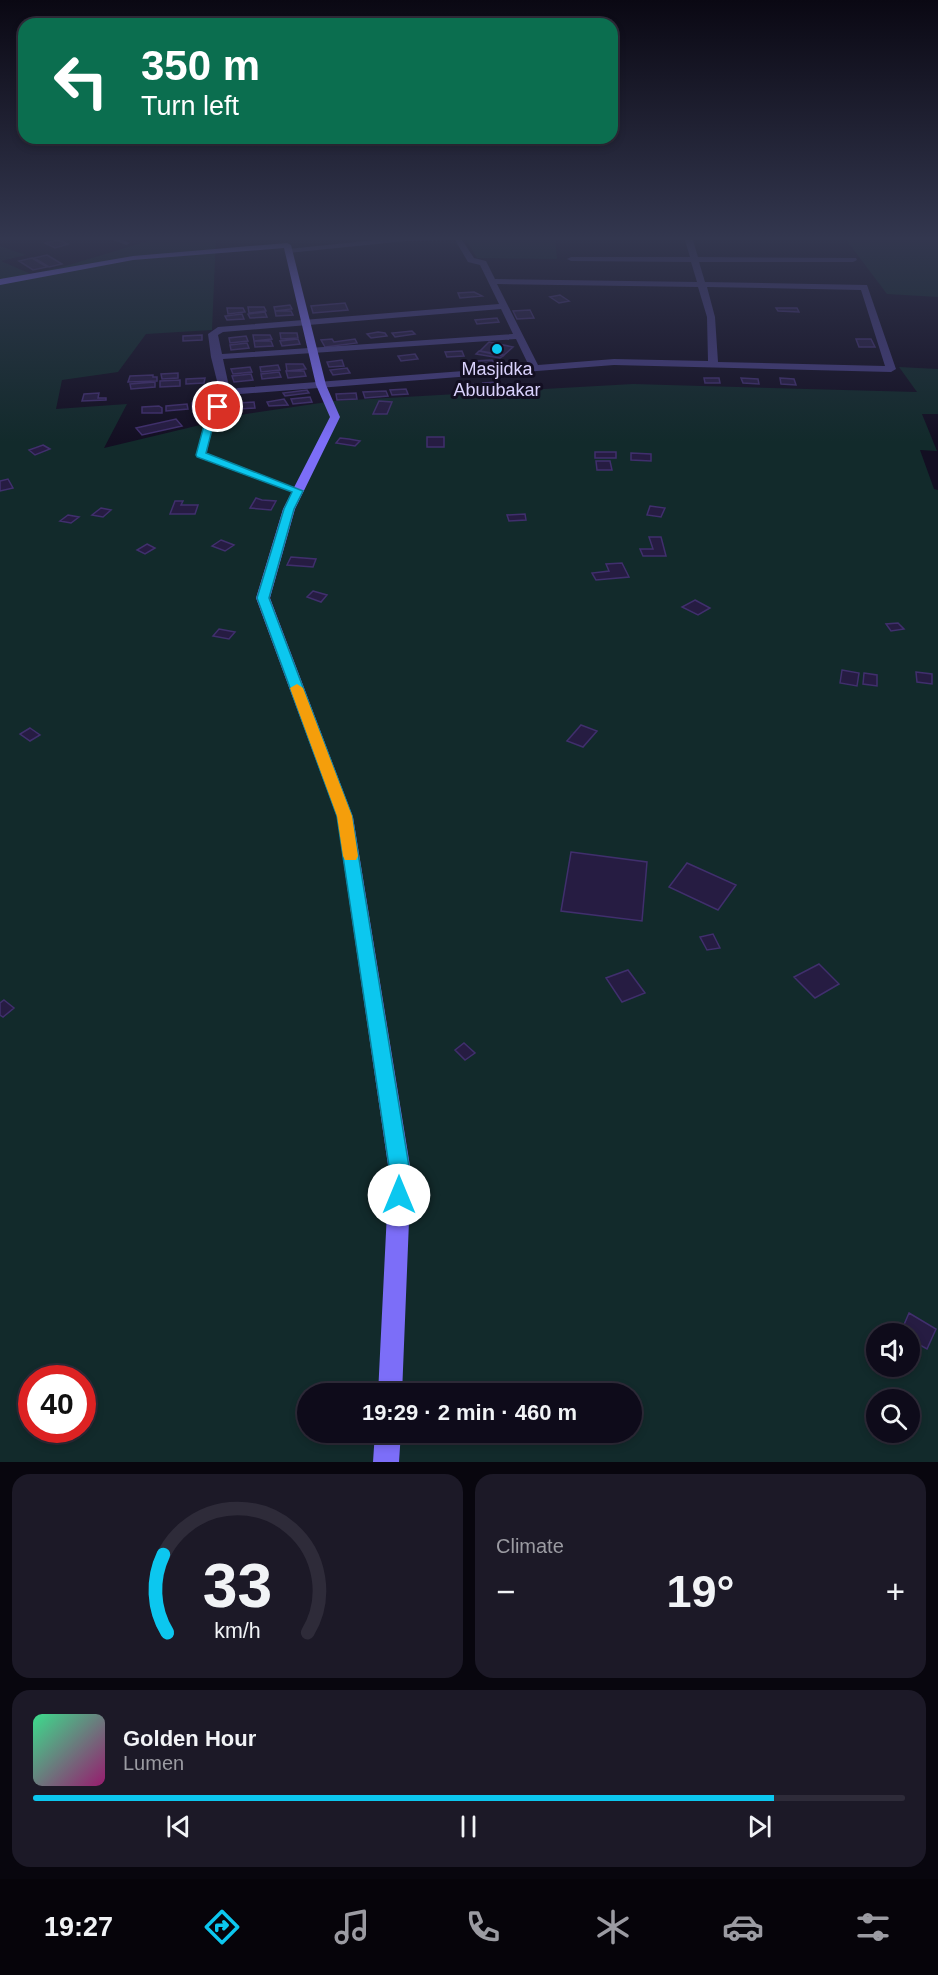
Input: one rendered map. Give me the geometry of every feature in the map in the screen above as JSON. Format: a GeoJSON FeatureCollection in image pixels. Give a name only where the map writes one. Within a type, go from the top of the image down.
{"type":"FeatureCollection","features":[{"type":"Feature","properties":{"kind":"street"},"geometry":{"type":"LineString","coordinates":[[300,305],[321,385],[335,417],[289,509],[263,598],[345,816],[400,1173],[390,1383]]}},
{"type":"Feature","properties":{"kind":"street"},"geometry":{"type":"LineString","coordinates":[[708,305],[711,317],[713,364]]}},
{"type":"Feature","properties":{"kind":"street"},"geometry":{"type":"LineString","coordinates":[[298,491],[201,455],[210,418],[226,396],[238,391],[614,362],[891,369],[870,305]]}},
{"type":"Feature","properties":{"kind":"street"},"geometry":{"type":"LineString","coordinates":[[226,396],[213,334],[221,328],[504,306],[535,368]]}},
{"type":"Feature","properties":{"kind":"street"},"geometry":{"type":"LineString","coordinates":[[216,357],[519,336]]}},
{"type":"Feature","properties":{"kind":"street"},"geometry":{"type":"LineString","coordinates":[[386,1462],[387,1443]]}},
{"type":"Feature","properties":{"kind":"green space"},"geometry":{"type":"Polygon","coordinates":[[[0,305],[213,305],[212,330],[146,334],[118,372],[62,380],[56,409],[127,404],[104,448],[246,414],[334,401],[633,384],[917,392],[899,367],[938,369],[938,414],[922,414],[937,451],[920,450],[934,489],[938,490],[938,1462],[0,1462],[0,305]]]}},
{"type":"Feature","properties":{"kind":"building"},"geometry":{"type":"Polygon","coordinates":[[[290,305],[292,309],[275,311],[274,307],[290,305]]]}},
{"type":"Feature","properties":{"kind":"building"},"geometry":{"type":"Polygon","coordinates":[[[346,305],[348,310],[313,313],[311,306],[346,305]]]}},
{"type":"Feature","properties":{"kind":"building"},"geometry":{"type":"Polygon","coordinates":[[[248,307],[264,307],[266,311],[249,313],[248,307]]]}},
{"type":"Feature","properties":{"kind":"building"},"geometry":{"type":"Polygon","coordinates":[[[227,308],[243,308],[245,312],[228,314],[227,308]]]}},
{"type":"Feature","properties":{"kind":"building"},"geometry":{"type":"Polygon","coordinates":[[[776,308],[797,308],[799,312],[778,311],[776,308]]]}},
{"type":"Feature","properties":{"kind":"building"},"geometry":{"type":"Polygon","coordinates":[[[530,310],[534,318],[517,319],[513,311],[530,310]]]}},
{"type":"Feature","properties":{"kind":"building"},"geometry":{"type":"Polygon","coordinates":[[[275,311],[291,311],[293,315],[276,316],[275,311]]]}},
{"type":"Feature","properties":{"kind":"building"},"geometry":{"type":"Polygon","coordinates":[[[265,312],[267,317],[250,318],[248,314],[265,312]]]}},
{"type":"Feature","properties":{"kind":"building"},"geometry":{"type":"Polygon","coordinates":[[[242,314],[244,319],[227,320],[225,316],[242,314]]]}},
{"type":"Feature","properties":{"kind":"building"},"geometry":{"type":"Polygon","coordinates":[[[497,318],[499,322],[477,324],[475,320],[497,318]]]}},
{"type":"Feature","properties":{"kind":"building"},"geometry":{"type":"Polygon","coordinates":[[[412,331],[415,334],[395,337],[392,333],[412,331]]]}},
{"type":"Feature","properties":{"kind":"building"},"geometry":{"type":"Polygon","coordinates":[[[280,333],[297,333],[298,338],[281,339],[280,333]]]}},
{"type":"Feature","properties":{"kind":"building"},"geometry":{"type":"Polygon","coordinates":[[[385,333],[387,336],[371,338],[367,334],[385,333]]]}},
{"type":"Feature","properties":{"kind":"building"},"geometry":{"type":"Polygon","coordinates":[[[202,335],[202,340],[183,341],[183,336],[202,335]]]}},
{"type":"Feature","properties":{"kind":"building"},"geometry":{"type":"Polygon","coordinates":[[[253,335],[270,335],[272,339],[254,341],[253,335]]]}},
{"type":"Feature","properties":{"kind":"building"},"geometry":{"type":"Polygon","coordinates":[[[246,336],[248,341],[230,343],[229,338],[246,336]]]}},
{"type":"Feature","properties":{"kind":"building"},"geometry":{"type":"Polygon","coordinates":[[[298,339],[300,344],[282,346],[280,341],[298,339]]]}},
{"type":"Feature","properties":{"kind":"building"},"geometry":{"type":"Polygon","coordinates":[[[332,339],[334,342],[355,339],[357,343],[325,347],[321,340],[332,339]]]}},
{"type":"Feature","properties":{"kind":"building"},"geometry":{"type":"Polygon","coordinates":[[[856,339],[871,339],[875,347],[859,347],[856,339]]]}},
{"type":"Feature","properties":{"kind":"building"},"geometry":{"type":"Polygon","coordinates":[[[254,341],[271,341],[273,346],[255,347],[254,341]]]}},
{"type":"Feature","properties":{"kind":"building","name":"Masjidka Abuubakar"},"geometry":{"type":"Polygon","coordinates":[[[489,342],[513,347],[504,355],[480,351],[489,342]]]}},
{"type":"Feature","properties":{"kind":"building"},"geometry":{"type":"Polygon","coordinates":[[[247,343],[249,348],[231,350],[230,345],[247,343]]]}},
{"type":"Feature","properties":{"kind":"building"},"geometry":{"type":"Polygon","coordinates":[[[462,351],[464,356],[447,357],[445,352],[462,351]]]}},
{"type":"Feature","properties":{"kind":"building"},"geometry":{"type":"Polygon","coordinates":[[[479,351],[503,356],[500,358],[476,354],[479,351]]]}},
{"type":"Feature","properties":{"kind":"building"},"geometry":{"type":"Polygon","coordinates":[[[415,354],[418,359],[401,361],[398,356],[415,354]]]}},
{"type":"Feature","properties":{"kind":"building"},"geometry":{"type":"Polygon","coordinates":[[[342,360],[344,366],[329,367],[327,362],[342,360]]]}},
{"type":"Feature","properties":{"kind":"building"},"geometry":{"type":"Polygon","coordinates":[[[492,360],[497,367],[478,368],[474,361],[492,360]]]}},
{"type":"Feature","properties":{"kind":"building"},"geometry":{"type":"Polygon","coordinates":[[[286,364],[303,364],[306,369],[287,371],[286,364]]]}},
{"type":"Feature","properties":{"kind":"building"},"geometry":{"type":"Polygon","coordinates":[[[278,365],[280,370],[261,372],[260,367],[278,365]]]}},
{"type":"Feature","properties":{"kind":"building"},"geometry":{"type":"Polygon","coordinates":[[[250,367],[252,372],[233,374],[231,369],[250,367]]]}},
{"type":"Feature","properties":{"kind":"building"},"geometry":{"type":"Polygon","coordinates":[[[347,368],[350,373],[333,375],[330,370],[347,368]]]}},
{"type":"Feature","properties":{"kind":"building"},"geometry":{"type":"Polygon","coordinates":[[[286,371],[304,371],[306,376],[288,378],[286,371]]]}},
{"type":"Feature","properties":{"kind":"building"},"geometry":{"type":"Polygon","coordinates":[[[279,372],[281,377],[262,379],[261,374],[279,372]]]}},
{"type":"Feature","properties":{"kind":"building"},"geometry":{"type":"Polygon","coordinates":[[[178,373],[178,378],[162,379],[161,374],[178,373]]]}},
{"type":"Feature","properties":{"kind":"building"},"geometry":{"type":"Polygon","coordinates":[[[251,374],[253,380],[234,382],[232,376],[251,374]]]}},
{"type":"Feature","properties":{"kind":"building"},"geometry":{"type":"Polygon","coordinates":[[[153,375],[157,377],[157,381],[128,382],[130,376],[153,375]]]}},
{"type":"Feature","properties":{"kind":"building"},"geometry":{"type":"Polygon","coordinates":[[[205,378],[204,383],[186,384],[186,379],[205,378]]]}},
{"type":"Feature","properties":{"kind":"building"},"geometry":{"type":"Polygon","coordinates":[[[704,378],[719,378],[720,383],[705,383],[704,378]]]}},
{"type":"Feature","properties":{"kind":"building"},"geometry":{"type":"Polygon","coordinates":[[[741,378],[758,379],[759,384],[743,383],[741,378]]]}},
{"type":"Feature","properties":{"kind":"building"},"geometry":{"type":"Polygon","coordinates":[[[780,378],[794,379],[796,385],[781,384],[780,378]]]}},
{"type":"Feature","properties":{"kind":"building"},"geometry":{"type":"Polygon","coordinates":[[[180,380],[180,386],[160,387],[160,381],[180,380]]]}},
{"type":"Feature","properties":{"kind":"building"},"geometry":{"type":"Polygon","coordinates":[[[155,382],[155,387],[131,389],[130,384],[155,382]]]}},
{"type":"Feature","properties":{"kind":"building"},"geometry":{"type":"Polygon","coordinates":[[[498,382],[501,387],[486,388],[483,383],[498,382]]]}},
{"type":"Feature","properties":{"kind":"building"},"geometry":{"type":"Polygon","coordinates":[[[473,384],[476,389],[463,391],[459,385],[473,384]]]}},
{"type":"Feature","properties":{"kind":"building"},"geometry":{"type":"Polygon","coordinates":[[[406,389],[408,394],[392,395],[390,390],[406,389]]]}},
{"type":"Feature","properties":{"kind":"building"},"geometry":{"type":"Polygon","coordinates":[[[307,390],[309,393],[285,396],[283,393],[307,390]]]}},
{"type":"Feature","properties":{"kind":"building"},"geometry":{"type":"Polygon","coordinates":[[[386,391],[388,396],[365,398],[363,392],[386,391]]]}},
{"type":"Feature","properties":{"kind":"building"},"geometry":{"type":"Polygon","coordinates":[[[99,393],[98,398],[106,398],[106,400],[82,401],[84,394],[99,393]]]}},
{"type":"Feature","properties":{"kind":"building"},"geometry":{"type":"Polygon","coordinates":[[[356,393],[357,399],[337,400],[336,394],[356,393]]]}},
{"type":"Feature","properties":{"kind":"building"},"geometry":{"type":"Polygon","coordinates":[[[310,397],[312,402],[293,404],[291,399],[310,397]]]}},
{"type":"Feature","properties":{"kind":"building"},"geometry":{"type":"Polygon","coordinates":[[[284,399],[288,405],[269,406],[267,402],[284,399]]]}},
{"type":"Feature","properties":{"kind":"building"},"geometry":{"type":"Polygon","coordinates":[[[379,401],[392,402],[387,414],[373,414],[379,401]]]}},
{"type":"Feature","properties":{"kind":"building"},"geometry":{"type":"Polygon","coordinates":[[[210,402],[211,407],[192,409],[192,403],[210,402]]]}},
{"type":"Feature","properties":{"kind":"building"},"geometry":{"type":"Polygon","coordinates":[[[254,402],[255,408],[238,409],[238,403],[254,402]]]}},
{"type":"Feature","properties":{"kind":"building"},"geometry":{"type":"Polygon","coordinates":[[[187,404],[188,409],[166,411],[166,406],[187,404]]]}},
{"type":"Feature","properties":{"kind":"building"},"geometry":{"type":"Polygon","coordinates":[[[159,406],[162,408],[162,413],[142,413],[142,407],[159,406]]]}},
{"type":"Feature","properties":{"kind":"building"},"geometry":{"type":"Polygon","coordinates":[[[176,419],[182,426],[142,435],[136,428],[176,419]]]}},
{"type":"Feature","properties":{"kind":"building"},"geometry":{"type":"Polygon","coordinates":[[[427,437],[444,437],[444,447],[427,447],[427,437]]]}},
{"type":"Feature","properties":{"kind":"building"},"geometry":{"type":"Polygon","coordinates":[[[340,438],[360,441],[355,446],[336,443],[340,438]]]}},
{"type":"Feature","properties":{"kind":"building"},"geometry":{"type":"Polygon","coordinates":[[[43,445],[50,449],[35,455],[29,450],[43,445]]]}},
{"type":"Feature","properties":{"kind":"building"},"geometry":{"type":"Polygon","coordinates":[[[595,452],[616,452],[616,458],[595,458],[595,452]]]}},
{"type":"Feature","properties":{"kind":"building"},"geometry":{"type":"Polygon","coordinates":[[[631,453],[651,454],[651,461],[631,460],[631,453]]]}},
{"type":"Feature","properties":{"kind":"building"},"geometry":{"type":"Polygon","coordinates":[[[596,461],[610,461],[612,470],[597,470],[596,461]]]}},
{"type":"Feature","properties":{"kind":"building"},"geometry":{"type":"Polygon","coordinates":[[[8,479],[13,488],[0,491],[0,481],[8,479]]]}},
{"type":"Feature","properties":{"kind":"building"},"geometry":{"type":"Polygon","coordinates":[[[256,498],[276,501],[271,510],[250,508],[256,498]]]}},
{"type":"Feature","properties":{"kind":"building"},"geometry":{"type":"Polygon","coordinates":[[[175,501],[183,501],[181,505],[198,505],[195,514],[170,514],[175,501]]]}},
{"type":"Feature","properties":{"kind":"building"},"geometry":{"type":"Polygon","coordinates":[[[650,506],[665,508],[661,517],[647,515],[650,506]]]}},
{"type":"Feature","properties":{"kind":"building"},"geometry":{"type":"Polygon","coordinates":[[[101,508],[111,510],[103,517],[92,515],[101,508]]]}},
{"type":"Feature","properties":{"kind":"building"},"geometry":{"type":"Polygon","coordinates":[[[525,514],[526,520],[509,521],[507,515],[525,514]]]}},
{"type":"Feature","properties":{"kind":"building"},"geometry":{"type":"Polygon","coordinates":[[[68,515],[79,517],[71,523],[60,521],[68,515]]]}},
{"type":"Feature","properties":{"kind":"building"},"geometry":{"type":"Polygon","coordinates":[[[649,537],[661,537],[666,556],[643,556],[640,549],[653,549],[649,537]]]}},
{"type":"Feature","properties":{"kind":"building"},"geometry":{"type":"Polygon","coordinates":[[[221,540],[234,545],[225,551],[212,546],[221,540]]]}},
{"type":"Feature","properties":{"kind":"building"},"geometry":{"type":"Polygon","coordinates":[[[147,544],[155,548],[145,554],[137,550],[147,544]]]}},
{"type":"Feature","properties":{"kind":"building"},"geometry":{"type":"Polygon","coordinates":[[[291,557],[316,559],[313,567],[287,565],[291,557]]]}},
{"type":"Feature","properties":{"kind":"building"},"geometry":{"type":"Polygon","coordinates":[[[622,563],[629,577],[596,580],[592,573],[609,571],[606,564],[622,563]]]}},
{"type":"Feature","properties":{"kind":"building"},"geometry":{"type":"Polygon","coordinates":[[[313,591],[327,595],[321,602],[307,597],[313,591]]]}},
{"type":"Feature","properties":{"kind":"building"},"geometry":{"type":"Polygon","coordinates":[[[695,600],[710,608],[698,615],[682,607],[695,600]]]}},
{"type":"Feature","properties":{"kind":"building"},"geometry":{"type":"Polygon","coordinates":[[[898,623],[904,629],[891,631],[886,624],[898,623]]]}},
{"type":"Feature","properties":{"kind":"building"},"geometry":{"type":"Polygon","coordinates":[[[219,629],[235,632],[229,639],[213,636],[219,629]]]}},
{"type":"Feature","properties":{"kind":"building"},"geometry":{"type":"Polygon","coordinates":[[[842,670],[859,673],[857,686],[840,683],[842,670]]]}},
{"type":"Feature","properties":{"kind":"building"},"geometry":{"type":"Polygon","coordinates":[[[916,672],[932,674],[932,684],[917,682],[916,672]]]}},
{"type":"Feature","properties":{"kind":"building"},"geometry":{"type":"Polygon","coordinates":[[[864,673],[877,675],[877,686],[863,684],[864,673]]]}},
{"type":"Feature","properties":{"kind":"building"},"geometry":{"type":"Polygon","coordinates":[[[581,725],[597,731],[583,747],[567,741],[581,725]]]}},
{"type":"Feature","properties":{"kind":"building"},"geometry":{"type":"Polygon","coordinates":[[[30,728],[40,735],[30,741],[20,734],[30,728]]]}},
{"type":"Feature","properties":{"kind":"building"},"geometry":{"type":"Polygon","coordinates":[[[571,852],[647,862],[642,921],[561,911],[571,852]]]}},
{"type":"Feature","properties":{"kind":"building"},"geometry":{"type":"Polygon","coordinates":[[[687,863],[736,885],[718,910],[669,887],[687,863]]]}},
{"type":"Feature","properties":{"kind":"building"},"geometry":{"type":"Polygon","coordinates":[[[713,934],[720,948],[707,950],[700,937],[713,934]]]}},
{"type":"Feature","properties":{"kind":"building"},"geometry":{"type":"Polygon","coordinates":[[[819,964],[839,984],[815,998],[794,977],[819,964]]]}},
{"type":"Feature","properties":{"kind":"building"},"geometry":{"type":"Polygon","coordinates":[[[628,970],[645,993],[622,1002],[606,978],[628,970]]]}},
{"type":"Feature","properties":{"kind":"building"},"geometry":{"type":"Polygon","coordinates":[[[4,1000],[14,1008],[3,1017],[0,1015],[0,1003],[4,1000]]]}},
{"type":"Feature","properties":{"kind":"building"},"geometry":{"type":"Polygon","coordinates":[[[464,1043],[475,1053],[465,1060],[455,1050],[464,1043]]]}},
{"type":"Feature","properties":{"kind":"building"},"geometry":{"type":"Polygon","coordinates":[[[909,1313],[936,1329],[927,1349],[920,1345],[920,1323],[905,1323],[909,1313]]]}},
{"type":"Feature","properties":{"kind":"slow traffic"},"geometry":{"type":"LineString","coordinates":[[297,688],[345,816],[351,856]]}},
{"type":"Feature","properties":{"kind":"place","name":"Masjidka Abuubakar"},"geometry":{"type":"Point","coordinates":[497,349]}},
{"type":"Feature","properties":{"kind":"route"},"geometry":{"type":"LineString","coordinates":[[218,407],[210,418],[201,455],[298,491],[289,509],[263,598],[345,816],[400,1173],[399,1195]]}}]}
